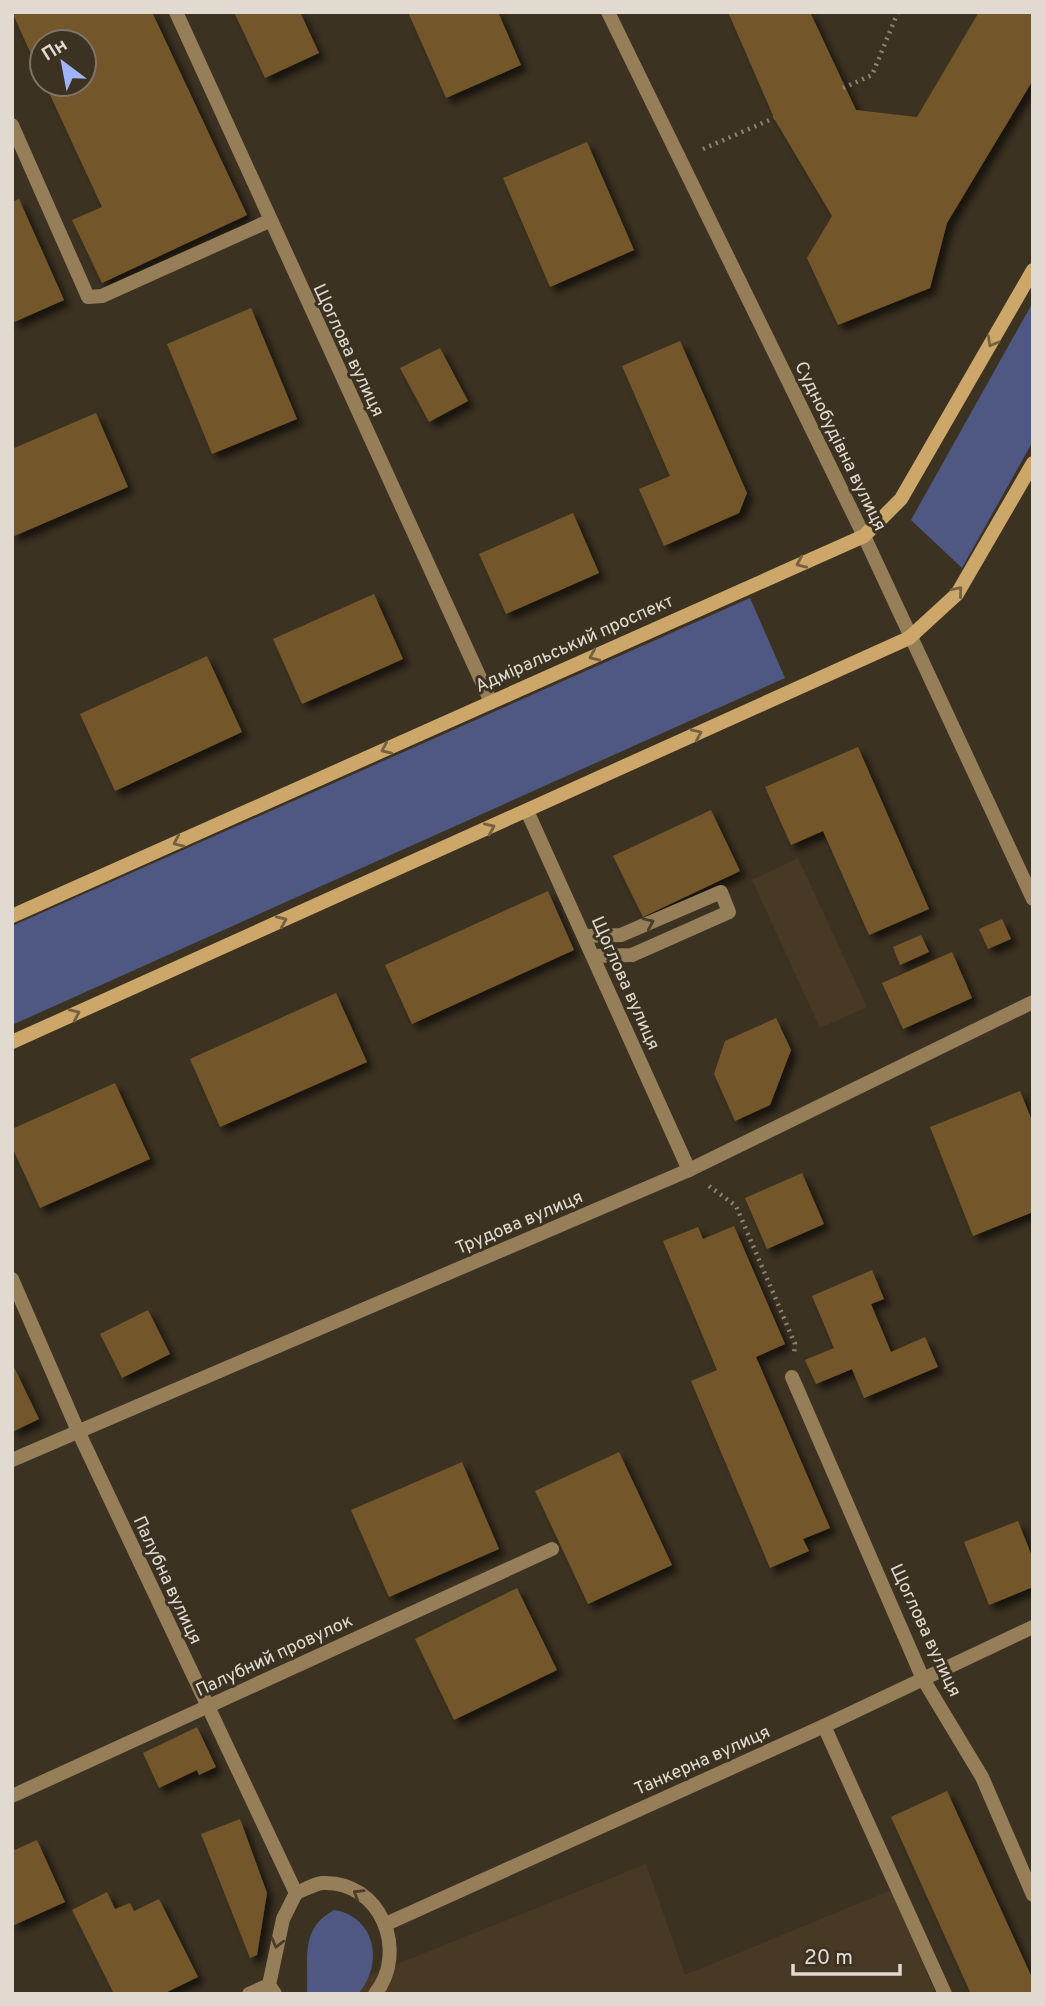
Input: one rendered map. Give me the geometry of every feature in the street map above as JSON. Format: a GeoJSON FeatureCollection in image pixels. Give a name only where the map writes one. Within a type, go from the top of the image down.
{"type":"FeatureCollection","features":[{"type":"Feature","properties":{"kind":"main road","name":"Адміральський проспект"},"geometry":{"type":"LineString","coordinates":[[12,916],[864,536],[901,499],[1033,271]]}},
{"type":"Feature","properties":{"kind":"main road"},"geometry":{"type":"LineString","coordinates":[[12,1042],[909,638],[957,594],[1033,463]]}},
{"type":"Feature","properties":{"kind":"street","name":"Щоглова вулиця"},"geometry":{"type":"LineString","coordinates":[[176,12],[269,221],[491,702]]}},
{"type":"Feature","properties":{"kind":"street","name":"Суднобудівна вулиця"},"geometry":{"type":"LineString","coordinates":[[608,12],[864,536],[909,638],[1033,899]]}},
{"type":"Feature","properties":{"kind":"street"},"geometry":{"type":"LineString","coordinates":[[12,125],[88,297],[103,296],[269,221]]}},
{"type":"Feature","properties":{"kind":"street","name":"Щоглова вулиця"},"geometry":{"type":"LineString","coordinates":[[527,811],[689,1170]]}},
{"type":"Feature","properties":{"kind":"street"},"geometry":{"type":"LineString","coordinates":[[584,936],[621,935],[721,892],[729,912],[632,955],[593,956]]}},
{"type":"Feature","properties":{"kind":"street","name":"Трудова вулиця"},"geometry":{"type":"LineString","coordinates":[[12,1460],[689,1170],[1033,1002]]}},
{"type":"Feature","properties":{"kind":"street","name":"Палубна вулиця"},"geometry":{"type":"LineString","coordinates":[[12,1279],[78,1431],[206,1708],[296,1893]]}},
{"type":"Feature","properties":{"kind":"street","name":"Щоглова вулиця"},"geometry":{"type":"LineString","coordinates":[[792,1377],[923,1679],[982,1777],[1033,1895]]}},
{"type":"Feature","properties":{"kind":"street","name":"Палубний провулок"},"geometry":{"type":"LineString","coordinates":[[12,1796],[552,1549]]}},
{"type":"Feature","properties":{"kind":"street","name":"Танкерна вулиця"},"geometry":{"type":"LineString","coordinates":[[386,1924],[824,1726],[1033,1627]]}},
{"type":"Feature","properties":{"kind":"street"},"geometry":{"type":"LineString","coordinates":[[824,1726],[944,1994]]}},
{"type":"Feature","properties":{"kind":"street"},"geometry":{"type":"LineString","coordinates":[[248,1994],[272,1989],[283,1919],[296,1893],[321,1883],[348,1888],[371,1902],[386,1924],[392,1953],[385,1982],[375,1994]]}},
{"type":"Feature","properties":{"kind":"path"},"geometry":{"type":"LineString","coordinates":[[843,88],[872,75],[898,12]]}},
{"type":"Feature","properties":{"kind":"path"},"geometry":{"type":"LineString","coordinates":[[680,159],[774,118]]}},
{"type":"Feature","properties":{"kind":"path"},"geometry":{"type":"LineString","coordinates":[[689,1170],[736,1206],[795,1344],[792,1377]]}},
{"type":"Feature","properties":{"kind":"shaded area"},"geometry":{"type":"Polygon","coordinates":[[[1033,302],[1033,441],[962,568],[911,520],[1033,302]]]}},
{"type":"Feature","properties":{"kind":"shaded area"},"geometry":{"type":"Polygon","coordinates":[[[750,598],[785,678],[12,1025],[12,926],[750,598]]]}},
{"type":"Feature","properties":{"kind":"shaded area"},"geometry":{"type":"Polygon","coordinates":[[[798,858],[867,1007],[820,1028],[752,880],[798,858]]]}},
{"type":"Feature","properties":{"kind":"shaded area"},"geometry":{"type":"Polygon","coordinates":[[[646,1864],[685,1975],[891,1890],[936,1994],[335,1994],[335,1989],[646,1864]]]}},
{"type":"Feature","properties":{"kind":"shaded area"},"geometry":{"type":"Polygon","coordinates":[[[334,1910],[359,1921],[367,1931],[372,1943],[371,1969],[358,1994],[307,1994],[307,1957],[311,1935],[315,1926],[334,1910]]]}},
{"type":"Feature","properties":{"kind":"building"},"geometry":{"type":"Polygon","coordinates":[[[12,12],[152,12],[247,215],[102,283],[72,220],[102,207],[51,98],[98,98],[98,28],[28,28],[28,47],[12,12]]]}},
{"type":"Feature","properties":{"kind":"building"},"geometry":{"type":"Polygon","coordinates":[[[234,12],[300,12],[319,53],[265,78],[234,12]]]}},
{"type":"Feature","properties":{"kind":"building"},"geometry":{"type":"Polygon","coordinates":[[[408,12],[498,12],[521,65],[446,98],[408,12]]]}},
{"type":"Feature","properties":{"kind":"building"},"geometry":{"type":"Polygon","coordinates":[[[728,12],[810,12],[856,110],[917,117],[979,12],[1033,12],[1033,80],[947,223],[930,288],[838,325],[807,258],[832,216],[775,120],[728,12]]]}},
{"type":"Feature","properties":{"kind":"building"},"geometry":{"type":"Polygon","coordinates":[[[587,142],[634,250],[550,287],[503,178],[587,142]]]}},
{"type":"Feature","properties":{"kind":"building"},"geometry":{"type":"Polygon","coordinates":[[[19,199],[64,300],[12,323],[12,202],[19,199]]]}},
{"type":"Feature","properties":{"kind":"building"},"geometry":{"type":"Polygon","coordinates":[[[251,308],[297,419],[212,454],[167,344],[251,308]]]}},
{"type":"Feature","properties":{"kind":"building"},"geometry":{"type":"Polygon","coordinates":[[[680,341],[747,493],[739,513],[664,546],[639,489],[670,476],[622,366],[680,341]]]}},
{"type":"Feature","properties":{"kind":"building"},"geometry":{"type":"Polygon","coordinates":[[[440,348],[468,401],[429,422],[400,368],[440,348]]]}},
{"type":"Feature","properties":{"kind":"building"},"geometry":{"type":"Polygon","coordinates":[[[96,413],[128,487],[12,537],[12,449],[96,413]]]}},
{"type":"Feature","properties":{"kind":"building"},"geometry":{"type":"Polygon","coordinates":[[[573,513],[599,573],[506,614],[479,554],[573,513]]]}},
{"type":"Feature","properties":{"kind":"building"},"geometry":{"type":"Polygon","coordinates":[[[374,594],[403,659],[302,704],[273,639],[374,594]]]}},
{"type":"Feature","properties":{"kind":"building"},"geometry":{"type":"Polygon","coordinates":[[[207,656],[242,732],[115,791],[80,714],[207,656]]]}},
{"type":"Feature","properties":{"kind":"building"},"geometry":{"type":"Polygon","coordinates":[[[858,747],[929,909],[869,935],[823,831],[791,845],[765,787],[858,747]]]}},
{"type":"Feature","properties":{"kind":"building"},"geometry":{"type":"Polygon","coordinates":[[[711,810],[740,871],[643,917],[613,856],[711,810]]]}},
{"type":"Feature","properties":{"kind":"building"},"geometry":{"type":"Polygon","coordinates":[[[548,891],[574,950],[412,1024],[385,965],[548,891]]]}},
{"type":"Feature","properties":{"kind":"building"},"geometry":{"type":"Polygon","coordinates":[[[1002,919],[1011,939],[988,949],[979,929],[1002,919]]]}},
{"type":"Feature","properties":{"kind":"building"},"geometry":{"type":"Polygon","coordinates":[[[921,935],[929,952],[900,965],[893,947],[921,935]]]}},
{"type":"Feature","properties":{"kind":"building"},"geometry":{"type":"Polygon","coordinates":[[[952,952],[972,998],[903,1029],[882,983],[952,952]]]}},
{"type":"Feature","properties":{"kind":"building"},"geometry":{"type":"Polygon","coordinates":[[[336,993],[367,1062],[220,1127],[190,1059],[336,993]]]}},
{"type":"Feature","properties":{"kind":"building"},"geometry":{"type":"Polygon","coordinates":[[[776,1018],[791,1050],[770,1105],[735,1121],[714,1074],[725,1041],[776,1018]]]}},
{"type":"Feature","properties":{"kind":"building"},"geometry":{"type":"Polygon","coordinates":[[[115,1083],[150,1159],[40,1208],[12,1147],[12,1129],[115,1083]]]}},
{"type":"Feature","properties":{"kind":"building"},"geometry":{"type":"Polygon","coordinates":[[[1020,1091],[1033,1123],[1033,1212],[973,1236],[930,1127],[1020,1091]]]}},
{"type":"Feature","properties":{"kind":"building"},"geometry":{"type":"Polygon","coordinates":[[[802,1173],[824,1224],[767,1249],[745,1198],[802,1173]]]}},
{"type":"Feature","properties":{"kind":"building"},"geometry":{"type":"Polygon","coordinates":[[[734,1226],[785,1344],[756,1357],[830,1528],[803,1539],[809,1551],[770,1568],[691,1381],[717,1370],[663,1241],[698,1227],[703,1239],[734,1226]]]}},
{"type":"Feature","properties":{"kind":"building"},"geometry":{"type":"Polygon","coordinates":[[[872,1270],[884,1299],[871,1304],[891,1352],[925,1337],[938,1367],[864,1398],[852,1369],[816,1384],[805,1360],[834,1348],[812,1296],[872,1270]]]}},
{"type":"Feature","properties":{"kind":"building"},"geometry":{"type":"Polygon","coordinates":[[[148,1310],[170,1354],[122,1378],[100,1334],[148,1310]]]}},
{"type":"Feature","properties":{"kind":"building"},"geometry":{"type":"Polygon","coordinates":[[[14,1367],[39,1419],[12,1432],[12,1368],[14,1367]]]}},
{"type":"Feature","properties":{"kind":"building"},"geometry":{"type":"Polygon","coordinates":[[[619,1452],[672,1565],[588,1604],[535,1491],[619,1452]]]}},
{"type":"Feature","properties":{"kind":"building"},"geometry":{"type":"Polygon","coordinates":[[[462,1462],[499,1549],[389,1597],[351,1510],[462,1462]]]}},
{"type":"Feature","properties":{"kind":"building"},"geometry":{"type":"Polygon","coordinates":[[[1018,1521],[1033,1559],[1033,1587],[989,1605],[964,1542],[1018,1521]]]}},
{"type":"Feature","properties":{"kind":"building"},"geometry":{"type":"Polygon","coordinates":[[[517,1588],[557,1670],[454,1720],[415,1639],[517,1588]]]}},
{"type":"Feature","properties":{"kind":"building"},"geometry":{"type":"Polygon","coordinates":[[[197,1727],[216,1767],[199,1775],[197,1770],[159,1788],[143,1753],[197,1727]]]}},
{"type":"Feature","properties":{"kind":"building"},"geometry":{"type":"Polygon","coordinates":[[[947,1791],[1033,1980],[1033,1994],[971,1994],[891,1817],[947,1791]]]}},
{"type":"Feature","properties":{"kind":"building"},"geometry":{"type":"Polygon","coordinates":[[[240,1819],[267,1893],[257,1955],[250,1958],[201,1834],[240,1819]]]}},
{"type":"Feature","properties":{"kind":"building"},"geometry":{"type":"Polygon","coordinates":[[[37,1840],[65,1902],[12,1926],[12,1851],[37,1840]]]}},
{"type":"Feature","properties":{"kind":"building"},"geometry":{"type":"Polygon","coordinates":[[[107,1892],[115,1909],[130,1903],[134,1911],[159,1899],[198,1977],[163,1994],[114,1994],[72,1910],[107,1892]]]}}]}
